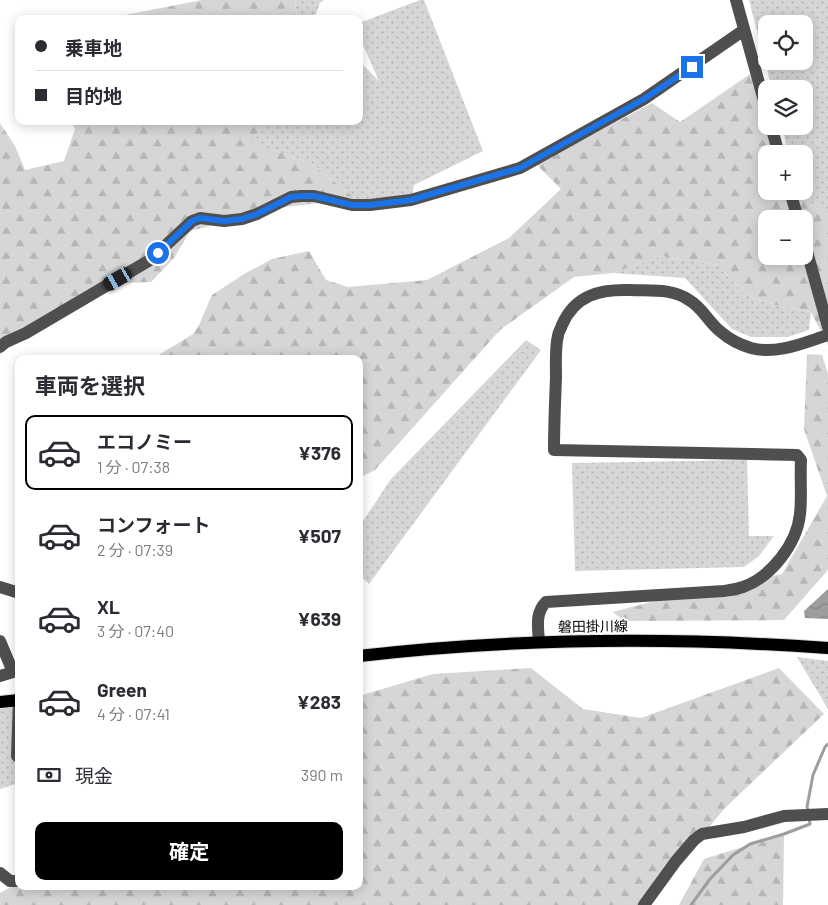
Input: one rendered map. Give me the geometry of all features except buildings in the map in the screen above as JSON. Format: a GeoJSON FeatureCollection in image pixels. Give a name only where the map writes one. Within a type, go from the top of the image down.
{"type":"FeatureCollection","features":[{"type":"Feature","properties":{"kind":"main road","name":"磐田掛川線"},"geometry":{"type":"LineString","coordinates":[[363,656],[416,649],[539,642],[643,641],[764,644],[828,648]]}},
{"type":"Feature","properties":{"kind":"main road"},"geometry":{"type":"LineString","coordinates":[[0,702],[15,700]]}},
{"type":"Feature","properties":{"kind":"street"},"geometry":{"type":"LineString","coordinates":[[736,0],[758,80]]}},
{"type":"Feature","properties":{"kind":"street"},"geometry":{"type":"LineString","coordinates":[[0,347],[150,260],[192,221],[200,218],[224,221],[242,219],[257,214],[291,197],[301,196],[314,196],[352,205],[370,205],[411,200],[520,168],[644,99],[744,30]]}},
{"type":"Feature","properties":{"kind":"street"},"geometry":{"type":"LineString","coordinates":[[811,265],[828,327]]}},
{"type":"Feature","properties":{"kind":"street"},"geometry":{"type":"LineString","coordinates":[[539,642],[538,617],[541,607],[546,602],[724,591],[744,586],[760,577],[783,556],[791,543],[800,515],[801,460],[797,455],[554,450],[557,336],[566,316],[574,306],[581,300],[601,292],[614,290],[667,291],[689,299],[720,332],[750,348],[766,350],[788,348],[828,334]]}},
{"type":"Feature","properties":{"kind":"street"},"geometry":{"type":"LineString","coordinates":[[0,587],[15,592]]}},
{"type":"Feature","properties":{"kind":"street"},"geometry":{"type":"LineString","coordinates":[[0,641],[13,672],[0,676]]}},
{"type":"Feature","properties":{"kind":"street"},"geometry":{"type":"LineString","coordinates":[[644,905],[676,861],[694,840],[702,834],[744,827],[784,816],[828,814]]}},
{"type":"Feature","properties":{"kind":"street"},"geometry":{"type":"LineString","coordinates":[[0,873],[10,881],[15,881]]}},
{"type":"Feature","properties":{"kind":"green space"},"geometry":{"type":"Polygon","coordinates":[[[202,0],[295,0],[297,15],[125,15],[202,0]]]}},
{"type":"Feature","properties":{"kind":"green space"},"geometry":{"type":"Polygon","coordinates":[[[295,0],[324,0],[320,3],[316,15],[297,15],[295,0]]]}},
{"type":"Feature","properties":{"kind":"green space"},"geometry":{"type":"Polygon","coordinates":[[[424,0],[483,151],[414,185],[411,200],[356,199],[311,163],[251,143],[262,125],[363,125],[363,65],[379,81],[363,45],[363,21],[424,0]]]}},
{"type":"Feature","properties":{"kind":"green space"},"geometry":{"type":"Polygon","coordinates":[[[749,0],[828,0],[828,220],[802,200],[813,200],[813,145],[785,145],[784,135],[813,135],[813,80],[770,80],[767,70],[813,70],[813,15],[758,15],[758,35],[749,0]]]}},
{"type":"Feature","properties":{"kind":"green space"},"geometry":{"type":"Polygon","coordinates":[[[756,70],[758,80],[758,135],[769,135],[772,145],[758,145],[758,200],[808,200],[828,214],[828,345],[811,312],[775,305],[744,294],[718,265],[661,256],[613,273],[574,277],[500,330],[375,470],[363,476],[363,355],[159,355],[193,334],[212,295],[244,274],[272,259],[309,251],[326,280],[348,287],[427,280],[509,238],[561,189],[536,164],[652,103],[680,122],[756,70]]]}},
{"type":"Feature","properties":{"kind":"green space"},"geometry":{"type":"Polygon","coordinates":[[[0,123],[15,146],[25,170],[64,161],[75,129],[73,125],[262,125],[252,143],[311,163],[356,199],[267,209],[251,216],[190,231],[174,258],[151,282],[124,283],[16,331],[0,355],[0,123]]]}},
{"type":"Feature","properties":{"kind":"green space"},"geometry":{"type":"Polygon","coordinates":[[[661,256],[718,265],[744,294],[775,305],[811,312],[809,330],[788,337],[751,337],[732,329],[685,278],[613,273],[661,256]]]}},
{"type":"Feature","properties":{"kind":"green space"},"geometry":{"type":"Polygon","coordinates":[[[526,340],[541,350],[369,584],[363,579],[363,521],[391,479],[526,340]]]}},
{"type":"Feature","properties":{"kind":"green space"},"geometry":{"type":"Polygon","coordinates":[[[807,354],[822,355],[828,373],[828,570],[784,620],[624,621],[613,612],[685,593],[782,574],[827,496],[804,429],[807,354]]]}},
{"type":"Feature","properties":{"kind":"green space"},"geometry":{"type":"Polygon","coordinates":[[[747,460],[749,536],[774,536],[759,556],[744,567],[575,571],[572,463],[747,460]]]}},
{"type":"Feature","properties":{"kind":"green space"},"geometry":{"type":"Polygon","coordinates":[[[797,657],[828,661],[828,709],[797,657]]]}},
{"type":"Feature","properties":{"kind":"green space"},"geometry":{"type":"Polygon","coordinates":[[[531,668],[583,709],[641,718],[779,668],[824,714],[725,808],[642,905],[0,905],[0,893],[15,886],[15,890],[363,890],[363,695],[433,674],[531,668]]]}},
{"type":"Feature","properties":{"kind":"green space"},"geometry":{"type":"Polygon","coordinates":[[[15,699],[15,784],[0,789],[0,701],[15,699]]]}},
{"type":"Feature","properties":{"kind":"green space"},"geometry":{"type":"Polygon","coordinates":[[[784,834],[783,905],[679,905],[704,859],[784,834]]]}},
{"type":"Feature","properties":{"kind":"water"},"geometry":{"type":"Polygon","coordinates":[[[828,589],[828,619],[805,618],[804,611],[828,589]]]}},
{"type":"Feature","properties":{"kind":"waterway"},"geometry":{"type":"LineString","coordinates":[[808,811],[807,807],[813,775],[828,744]]}},
{"type":"Feature","properties":{"kind":"waterway"},"geometry":{"type":"LineString","coordinates":[[691,905],[710,879],[733,855],[750,844],[810,824],[809,818]]}},
{"type":"Feature","properties":{"kind":"route"},"geometry":{"type":"LineString","coordinates":[[158,253],[192,221],[200,218],[224,221],[242,219],[257,214],[291,197],[301,196],[314,196],[352,205],[370,205],[411,200],[520,168],[644,99],[692,67]]}}]}
